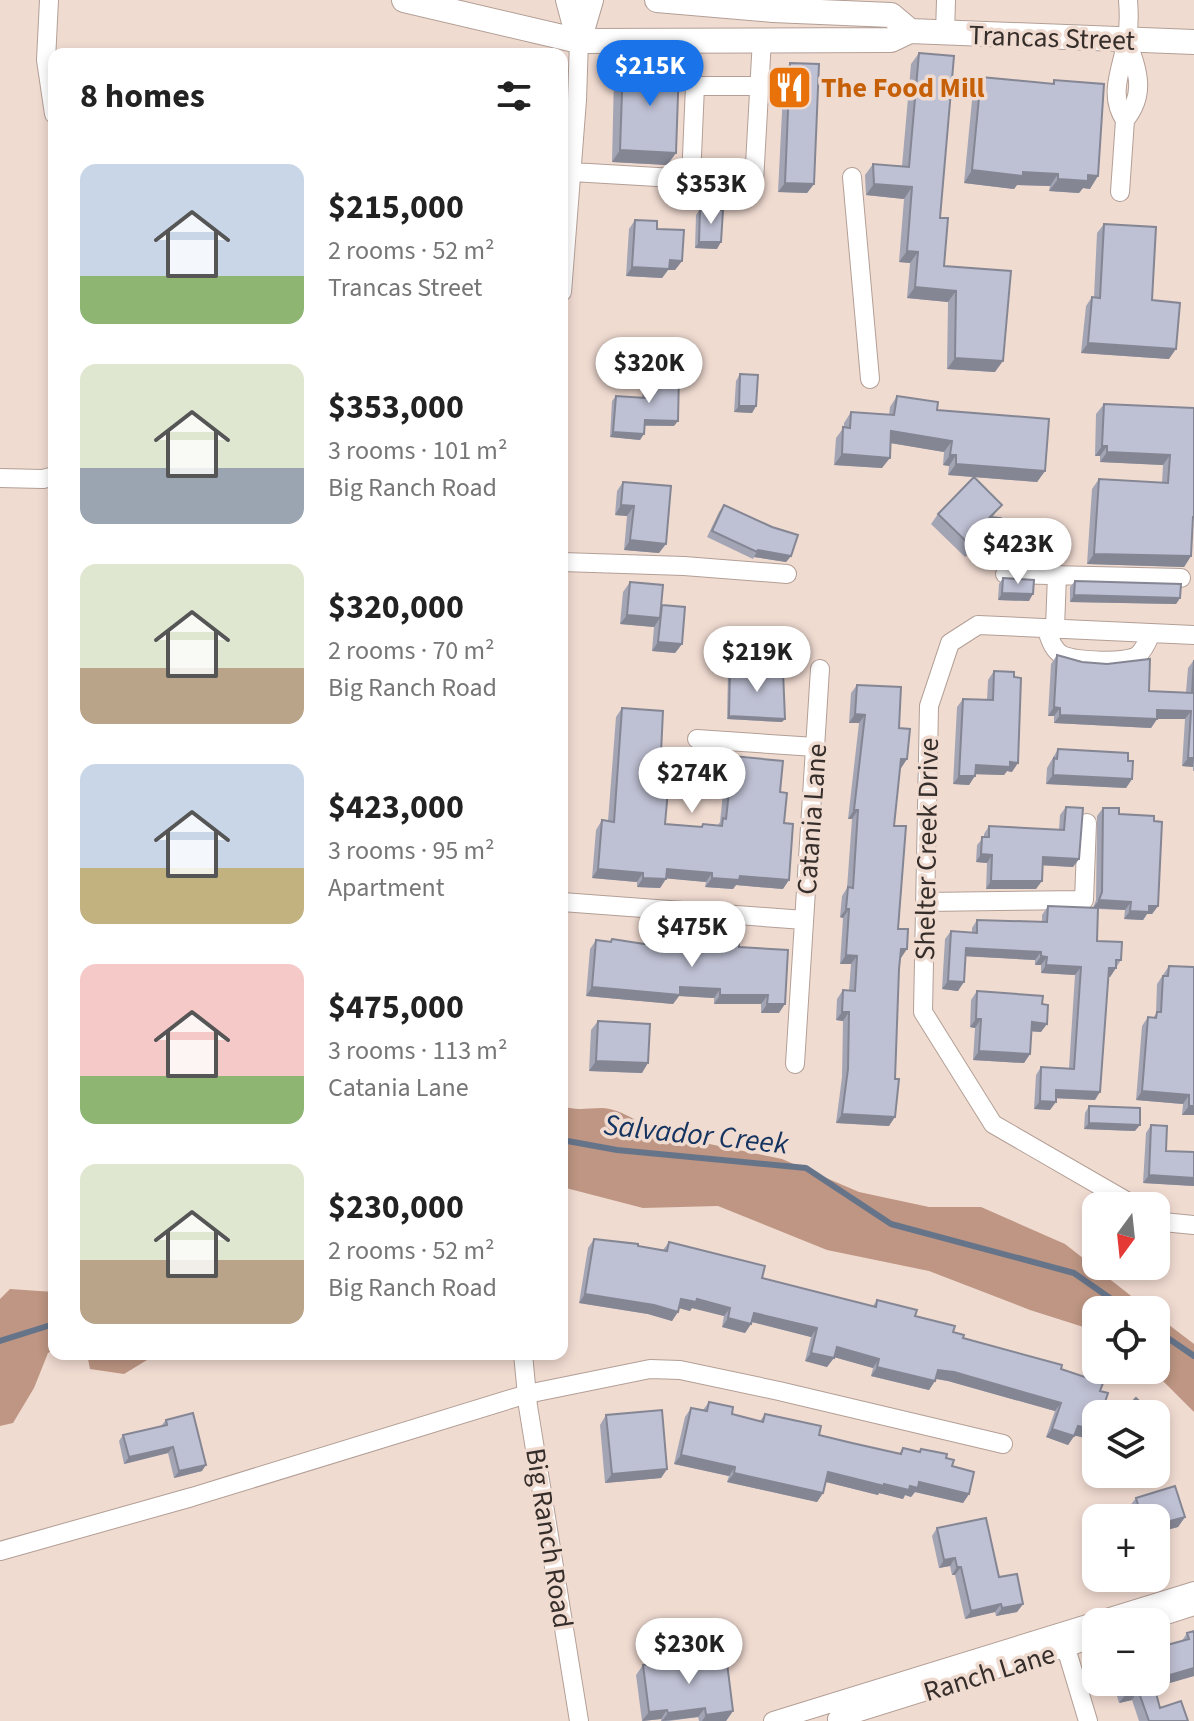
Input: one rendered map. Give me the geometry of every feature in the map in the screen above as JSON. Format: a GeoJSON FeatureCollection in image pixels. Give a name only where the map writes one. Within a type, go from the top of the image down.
{"type":"FeatureCollection","features":[{"type":"Feature","properties":{"kind":"main road","name":"Trancas Street"},"geometry":{"type":"LineString","coordinates":[[404,0],[579,41],[891,40],[910,31],[1194,42]]}},
{"type":"Feature","properties":{"kind":"main road"},"geometry":{"type":"LineString","coordinates":[[568,0],[579,41]]}},
{"type":"Feature","properties":{"kind":"main road"},"geometry":{"type":"LineString","coordinates":[[579,41],[591,0]]}},
{"type":"Feature","properties":{"kind":"main road","name":"Trancas Street"},"geometry":{"type":"LineString","coordinates":[[657,0],[773,5],[891,15],[910,31]]}},
{"type":"Feature","properties":{"kind":"main road"},"geometry":{"type":"LineString","coordinates":[[712,0],[773,5]]}},
{"type":"Feature","properties":{"kind":"street"},"geometry":{"type":"LineString","coordinates":[[48,74],[49,0]]}},
{"type":"Feature","properties":{"kind":"street"},"geometry":{"type":"LineString","coordinates":[[945,34],[946,0]]}},
{"type":"Feature","properties":{"kind":"street"},"geometry":{"type":"LineString","coordinates":[[1120,192],[1125,120],[1117,108],[1118,71],[1127,40],[1128,0]]}},
{"type":"Feature","properties":{"kind":"street"},"geometry":{"type":"LineString","coordinates":[[572,172],[754,182],[762,39]]}},
{"type":"Feature","properties":{"kind":"street"},"geometry":{"type":"LineString","coordinates":[[568,220],[579,41]]}},
{"type":"Feature","properties":{"kind":"street"},"geometry":{"type":"LineString","coordinates":[[691,179],[695,86],[758,86]]}},
{"type":"Feature","properties":{"kind":"street"},"geometry":{"type":"LineString","coordinates":[[852,177],[870,379]]}},
{"type":"Feature","properties":{"kind":"street"},"geometry":{"type":"LineString","coordinates":[[0,478],[48,478]]}},
{"type":"Feature","properties":{"kind":"street"},"geometry":{"type":"LineString","coordinates":[[568,562],[684,566],[787,574]]}},
{"type":"Feature","properties":{"kind":"street"},"geometry":{"type":"LineString","coordinates":[[1005,574],[1181,578]]}},
{"type":"Feature","properties":{"kind":"street"},"geometry":{"type":"LineString","coordinates":[[1057,575],[1050,628],[1053,647],[1061,655],[1126,661],[1138,656],[1151,633]]}},
{"type":"Feature","properties":{"kind":"street","name":"Shelter Creek Drive"},"geometry":{"type":"LineString","coordinates":[[1111,1192],[993,1124],[923,1012],[929,706],[950,643],[978,625],[1194,635]]}},
{"type":"Feature","properties":{"kind":"street","name":"Catania Lane"},"geometry":{"type":"LineString","coordinates":[[795,1064],[820,669]]}},
{"type":"Feature","properties":{"kind":"street"},"geometry":{"type":"LineString","coordinates":[[697,739],[815,747]]}},
{"type":"Feature","properties":{"kind":"street"},"geometry":{"type":"LineString","coordinates":[[925,902],[1084,900],[1087,823]]}},
{"type":"Feature","properties":{"kind":"street","name":"Catania Lane"},"geometry":{"type":"LineString","coordinates":[[568,902],[804,920]]}},
{"type":"Feature","properties":{"kind":"street"},"geometry":{"type":"LineString","coordinates":[[1170,1223],[1194,1225]]}},
{"type":"Feature","properties":{"kind":"street","name":"Big Ranch Road"},"geometry":{"type":"LineString","coordinates":[[524,1360],[579,1721]]}},
{"type":"Feature","properties":{"kind":"street"},"geometry":{"type":"LineString","coordinates":[[0,1551],[192,1497],[527,1394],[650,1369],[680,1370],[1003,1444]]}},
{"type":"Feature","properties":{"kind":"street"},"geometry":{"type":"LineString","coordinates":[[773,1721],[1194,1591]]}},
{"type":"Feature","properties":{"kind":"street"},"geometry":{"type":"LineString","coordinates":[[1170,1614],[1194,1606]]}},
{"type":"Feature","properties":{"kind":"street","name":"Ranch Lane"},"geometry":{"type":"LineString","coordinates":[[837,1719],[1082,1643]]}},
{"type":"Feature","properties":{"kind":"street"},"geometry":{"type":"LineString","coordinates":[[1066,1648],[1088,1721]]}},
{"type":"Feature","properties":{"kind":"shaded area"},"geometry":{"type":"Polygon","coordinates":[[[568,1107],[615,1110],[656,1133],[782,1159],[859,1192],[929,1207],[981,1207],[1065,1244],[1082,1257],[1082,1280],[1111,1280],[1131,1296],[1082,1296],[1082,1327],[929,1271],[827,1250],[718,1206],[643,1208],[568,1189],[568,1107]]]}},
{"type":"Feature","properties":{"kind":"shaded area"},"geometry":{"type":"Polygon","coordinates":[[[10,1289],[48,1292],[48,1353],[34,1388],[13,1423],[0,1426],[0,1299],[10,1289]]]}},
{"type":"Feature","properties":{"kind":"shaded area"},"geometry":{"type":"Polygon","coordinates":[[[1170,1326],[1194,1344],[1194,1412],[1166,1384],[1170,1384],[1170,1326]]]}},
{"type":"Feature","properties":{"kind":"shaded area"},"geometry":{"type":"Polygon","coordinates":[[[88,1360],[147,1360],[124,1374],[90,1369],[88,1360]]]}},
{"type":"Feature","properties":{"kind":"building"},"geometry":{"type":"Polygon","coordinates":[[[919,53],[954,56],[940,218],[948,218],[944,266],[1011,271],[1003,361],[955,358],[956,291],[915,287],[918,252],[907,251],[912,187],[874,184],[873,164],[909,167],[919,53]]]}},
{"type":"Feature","properties":{"kind":"building"},"geometry":{"type":"Polygon","coordinates":[[[623,63],[679,66],[676,153],[620,150],[623,63]]]}},
{"type":"Feature","properties":{"kind":"building"},"geometry":{"type":"Polygon","coordinates":[[[790,63],[819,64],[814,184],[785,183],[790,63]]]}},
{"type":"Feature","properties":{"kind":"building"},"geometry":{"type":"Polygon","coordinates":[[[981,77],[1054,84],[1054,80],[1104,84],[1098,176],[1088,175],[1088,181],[1058,179],[1058,174],[1023,172],[1023,176],[972,170],[981,77]]]}},
{"type":"Feature","properties":{"kind":"building"},"geometry":{"type":"Polygon","coordinates":[[[700,209],[723,210],[721,242],[699,242],[700,209]]]}},
{"type":"Feature","properties":{"kind":"building"},"geometry":{"type":"Polygon","coordinates":[[[635,220],[657,221],[657,229],[684,230],[682,261],[670,260],[669,269],[632,267],[635,220]]]}},
{"type":"Feature","properties":{"kind":"building"},"geometry":{"type":"Polygon","coordinates":[[[1104,224],[1156,227],[1152,300],[1180,303],[1176,349],[1088,343],[1092,297],[1100,298],[1104,224]]]}},
{"type":"Feature","properties":{"kind":"building"},"geometry":{"type":"Polygon","coordinates":[[[648,372],[679,374],[678,421],[645,420],[644,434],[613,432],[616,396],[646,398],[648,372]]]}},
{"type":"Feature","properties":{"kind":"building"},"geometry":{"type":"Polygon","coordinates":[[[740,374],[758,375],[756,406],[739,406],[740,374]]]}},
{"type":"Feature","properties":{"kind":"building"},"geometry":{"type":"Polygon","coordinates":[[[897,396],[938,402],[937,410],[1049,419],[1045,471],[956,464],[956,455],[950,455],[952,441],[891,431],[890,458],[842,454],[843,427],[850,428],[851,412],[894,415],[897,396]]]}},
{"type":"Feature","properties":{"kind":"building"},"geometry":{"type":"Polygon","coordinates":[[[1104,404],[1194,408],[1191,556],[1094,554],[1099,479],[1168,483],[1170,455],[1107,452],[1107,446],[1102,446],[1104,404]]]}},
{"type":"Feature","properties":{"kind":"building"},"geometry":{"type":"Polygon","coordinates":[[[974,477],[1002,505],[990,517],[1000,518],[972,547],[938,514],[974,477]]]}},
{"type":"Feature","properties":{"kind":"building"},"geometry":{"type":"Polygon","coordinates":[[[623,482],[671,486],[666,544],[630,540],[634,506],[621,505],[623,482]]]}},
{"type":"Feature","properties":{"kind":"building"},"geometry":{"type":"Polygon","coordinates":[[[724,505],[798,535],[791,556],[757,552],[712,531],[724,505]]]}},
{"type":"Feature","properties":{"kind":"building"},"geometry":{"type":"Polygon","coordinates":[[[1007,521],[1039,523],[1036,556],[1005,557],[1007,521]]]}},
{"type":"Feature","properties":{"kind":"building"},"geometry":{"type":"Polygon","coordinates":[[[1003,578],[1034,580],[1033,594],[1002,593],[1003,578]]]}},
{"type":"Feature","properties":{"kind":"building"},"geometry":{"type":"Polygon","coordinates":[[[1075,581],[1181,584],[1180,598],[1074,595],[1075,581]]]}},
{"type":"Feature","properties":{"kind":"building"},"geometry":{"type":"Polygon","coordinates":[[[630,582],[663,585],[660,618],[627,615],[630,582]]]}},
{"type":"Feature","properties":{"kind":"building"},"geometry":{"type":"Polygon","coordinates":[[[662,605],[685,607],[682,644],[658,642],[662,605]]]}},
{"type":"Feature","properties":{"kind":"building"},"geometry":{"type":"Polygon","coordinates":[[[1057,655],[1082,662],[1107,664],[1150,659],[1149,691],[1192,693],[1194,660],[1194,758],[1188,758],[1191,711],[1157,710],[1157,719],[1060,715],[1060,708],[1054,707],[1057,655]]]}},
{"type":"Feature","properties":{"kind":"building"},"geometry":{"type":"Polygon","coordinates":[[[730,669],[783,671],[785,719],[729,716],[730,669]]]}},
{"type":"Feature","properties":{"kind":"building"},"geometry":{"type":"Polygon","coordinates":[[[994,671],[1014,672],[1014,677],[1021,678],[1018,763],[1010,762],[1010,767],[976,765],[975,776],[959,776],[963,699],[993,700],[994,671]]]}},
{"type":"Feature","properties":{"kind":"building"},"geometry":{"type":"Polygon","coordinates":[[[857,685],[901,687],[899,728],[910,729],[907,759],[901,759],[894,826],[906,826],[898,929],[908,929],[907,949],[901,949],[899,969],[895,1079],[899,1079],[895,1117],[842,1114],[848,1069],[849,1012],[842,1012],[843,990],[855,991],[857,956],[846,955],[849,909],[846,909],[848,887],[853,888],[858,810],[854,810],[865,715],[855,714],[857,685]]]}},
{"type":"Feature","properties":{"kind":"building"},"geometry":{"type":"Polygon","coordinates":[[[622,708],[663,711],[661,753],[675,754],[674,769],[670,768],[665,824],[722,826],[723,818],[726,819],[733,756],[783,761],[780,792],[787,793],[784,823],[793,824],[789,880],[740,876],[739,880],[712,878],[712,873],[667,869],[666,879],[643,878],[643,873],[598,869],[602,820],[614,822],[622,708]]]}},
{"type":"Feature","properties":{"kind":"building"},"geometry":{"type":"Polygon","coordinates":[[[1058,749],[1128,753],[1128,761],[1133,761],[1132,779],[1053,775],[1058,749]]]}},
{"type":"Feature","properties":{"kind":"building"},"geometry":{"type":"Polygon","coordinates":[[[1066,807],[1083,808],[1079,859],[1043,857],[1042,881],[991,881],[992,855],[981,854],[982,837],[989,837],[989,826],[1064,830],[1066,807]]]}},
{"type":"Feature","properties":{"kind":"building"},"geometry":{"type":"Polygon","coordinates":[[[1103,808],[1119,808],[1119,814],[1154,816],[1154,821],[1162,822],[1158,906],[1149,906],[1149,912],[1130,911],[1131,902],[1099,900],[1102,892],[1103,808]]]}},
{"type":"Feature","properties":{"kind":"building"},"geometry":{"type":"Polygon","coordinates":[[[1048,906],[1098,908],[1097,941],[1122,942],[1121,960],[1116,960],[1116,968],[1109,968],[1100,1092],[1056,1090],[1056,1102],[1040,1101],[1041,1067],[1074,1069],[1081,967],[1046,965],[1047,957],[1041,956],[1041,952],[966,948],[964,982],[948,981],[951,931],[977,933],[977,920],[1047,922],[1048,906]]]}},
{"type":"Feature","properties":{"kind":"building"},"geometry":{"type":"Polygon","coordinates":[[[612,939],[670,948],[715,950],[716,940],[739,941],[739,947],[788,950],[785,1004],[767,1004],[768,995],[720,995],[720,989],[680,987],[680,995],[592,987],[596,940],[611,942],[612,939]]]}},
{"type":"Feature","properties":{"kind":"building"},"geometry":{"type":"Polygon","coordinates":[[[1169,966],[1194,967],[1194,1106],[1189,1106],[1189,1095],[1142,1091],[1148,1017],[1156,1018],[1157,1012],[1161,1012],[1163,976],[1168,976],[1169,966]]]}},
{"type":"Feature","properties":{"kind":"building"},"geometry":{"type":"Polygon","coordinates":[[[977,991],[1043,996],[1042,1004],[1048,1005],[1047,1024],[1032,1022],[1030,1054],[979,1051],[981,1019],[976,1019],[977,991]]]}},
{"type":"Feature","properties":{"kind":"building"},"geometry":{"type":"Polygon","coordinates":[[[598,1021],[650,1024],[648,1063],[596,1061],[598,1021]]]}},
{"type":"Feature","properties":{"kind":"building"},"geometry":{"type":"Polygon","coordinates":[[[1089,1106],[1140,1108],[1140,1125],[1089,1123],[1089,1106]]]}},
{"type":"Feature","properties":{"kind":"building"},"geometry":{"type":"Polygon","coordinates":[[[1151,1125],[1167,1126],[1166,1151],[1194,1152],[1194,1178],[1149,1175],[1151,1125]]]}},
{"type":"Feature","properties":{"kind":"building"},"geometry":{"type":"Polygon","coordinates":[[[594,1239],[667,1251],[669,1242],[765,1266],[762,1278],[876,1307],[877,1300],[917,1310],[915,1316],[955,1326],[953,1332],[964,1335],[963,1338],[1062,1365],[1061,1369],[1082,1376],[1082,1384],[1103,1384],[1100,1391],[1108,1393],[1106,1400],[1082,1400],[1082,1427],[1078,1426],[1074,1436],[1052,1429],[1061,1403],[954,1372],[938,1370],[935,1381],[877,1367],[879,1359],[837,1347],[834,1358],[811,1353],[817,1328],[754,1313],[751,1324],[728,1318],[730,1308],[697,1299],[696,1302],[681,1299],[678,1312],[585,1294],[594,1239]]]}},
{"type":"Feature","properties":{"kind":"building"},"geometry":{"type":"Polygon","coordinates":[[[709,1402],[733,1407],[732,1414],[763,1422],[765,1414],[821,1426],[819,1435],[901,1454],[903,1448],[947,1454],[946,1458],[954,1460],[952,1466],[974,1472],[969,1494],[919,1482],[918,1488],[910,1486],[909,1490],[828,1472],[823,1493],[734,1473],[735,1467],[681,1455],[691,1408],[707,1411],[709,1402]]]}},
{"type":"Feature","properties":{"kind":"building"},"geometry":{"type":"Polygon","coordinates":[[[662,1410],[667,1469],[612,1474],[606,1415],[662,1410]]]}},
{"type":"Feature","properties":{"kind":"building"},"geometry":{"type":"Polygon","coordinates":[[[193,1413],[206,1465],[179,1471],[173,1447],[129,1457],[123,1435],[167,1425],[166,1420],[193,1413]]]}},
{"type":"Feature","properties":{"kind":"building"},"geometry":{"type":"Polygon","coordinates":[[[1175,1486],[1185,1517],[1170,1521],[1170,1504],[1138,1504],[1136,1498],[1175,1486]]]}},
{"type":"Feature","properties":{"kind":"building"},"geometry":{"type":"Polygon","coordinates":[[[986,1518],[999,1577],[1017,1574],[1023,1604],[1002,1608],[1001,1604],[971,1611],[961,1567],[957,1567],[955,1558],[944,1560],[937,1528],[986,1518]]]}},
{"type":"Feature","properties":{"kind":"building"},"geometry":{"type":"Polygon","coordinates":[[[1194,1631],[1194,1668],[1170,1675],[1170,1644],[1189,1639],[1187,1633],[1194,1631]]]}},
{"type":"Feature","properties":{"kind":"building"},"geometry":{"type":"Polygon","coordinates":[[[726,1655],[733,1711],[706,1715],[705,1708],[649,1712],[643,1665],[726,1655]]]}},
{"type":"Feature","properties":{"kind":"building"},"geometry":{"type":"Polygon","coordinates":[[[1140,1696],[1157,1696],[1160,1708],[1181,1701],[1188,1721],[1149,1721],[1140,1696]]]}},
{"type":"Feature","properties":{"kind":"waterway","name":"Salvador Creek"},"geometry":{"type":"LineString","coordinates":[[568,1141],[617,1150],[806,1168],[891,1224],[1074,1273],[1107,1296]]}},
{"type":"Feature","properties":{"kind":"waterway","name":"Salvador Creek"},"geometry":{"type":"LineString","coordinates":[[0,1341],[48,1326]]}},
{"type":"Feature","properties":{"kind":"waterway","name":"Salvador Creek"},"geometry":{"type":"LineString","coordinates":[[1170,1340],[1194,1356]]}},
{"type":"Feature","properties":{"kind":"place","name":"The Food Mill"},"geometry":{"type":"Point","coordinates":[790,87]}}]}
